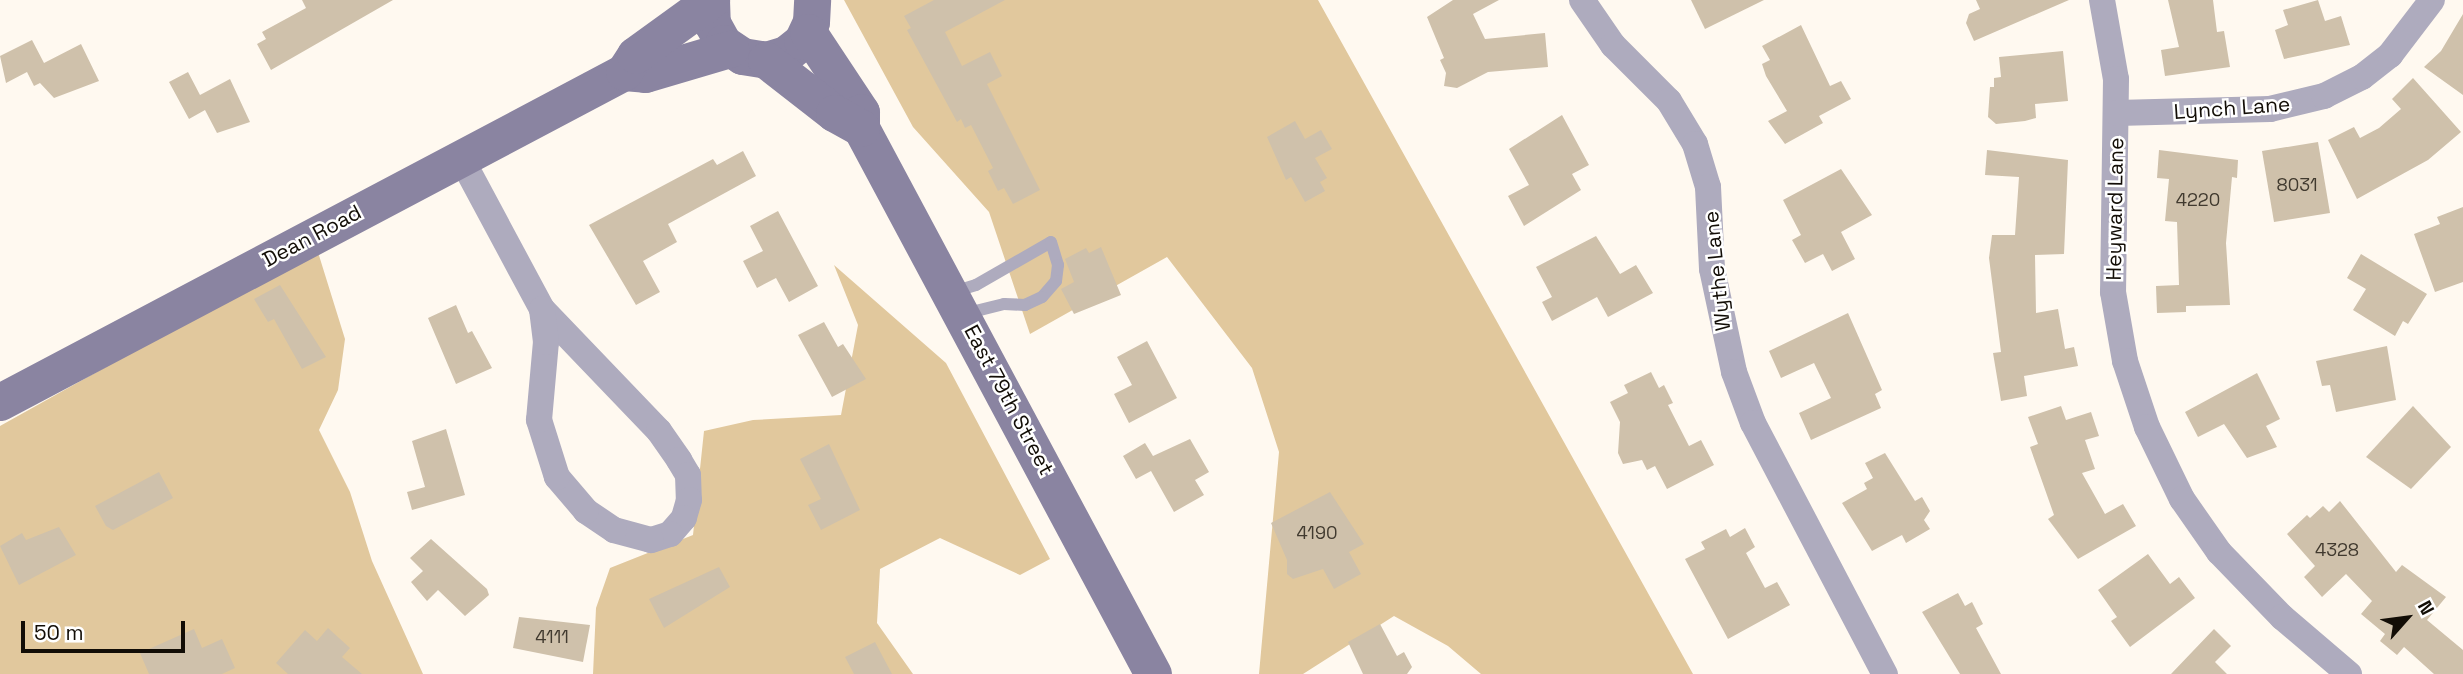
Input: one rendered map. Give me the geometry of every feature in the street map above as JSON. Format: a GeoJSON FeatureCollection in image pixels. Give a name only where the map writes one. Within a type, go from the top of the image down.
{"type":"FeatureCollection","features":[{"type":"Feature","properties":{"kind":"street"},"geometry":{"type":"LineString","coordinates":[[711,0],[712,23],[730,49],[766,60],[834,113],[862,128]]}},
{"type":"Feature","properties":{"kind":"street","name":"Dean Road"},"geometry":{"type":"LineString","coordinates":[[0,402],[624,72],[635,55],[711,0]]}},
{"type":"Feature","properties":{"kind":"street","name":"Wythe Lane"},"geometry":{"type":"LineString","coordinates":[[1582,0],[1613,45],[1669,101],[1695,144],[1708,187],[1712,269],[1734,372],[1753,423],[1885,674]]}},
{"type":"Feature","properties":{"kind":"street","name":"Heyward Lane"},"geometry":{"type":"LineString","coordinates":[[2102,0],[2117,113],[2113,292],[2125,361],[2147,427],[2182,499],[2219,552],[2282,617],[2349,674]]}},
{"type":"Feature","properties":{"kind":"street","name":"Lynch Lane"},"geometry":{"type":"LineString","coordinates":[[2117,113],[2270,109],[2324,96],[2362,77],[2389,55],[2432,0]]}},
{"type":"Feature","properties":{"kind":"street"},"geometry":{"type":"LineString","coordinates":[[766,60],[795,48],[813,11]]}},
{"type":"Feature","properties":{"kind":"street","name":"East 79th Street"},"geometry":{"type":"LineString","coordinates":[[813,11],[861,112],[862,128],[958,303],[1153,674]]}},
{"type":"Feature","properties":{"kind":"street","name":"Dean Road"},"geometry":{"type":"LineString","coordinates":[[624,72],[645,74],[730,49]]}},
{"type":"Feature","properties":{"kind":"street"},"geometry":{"type":"LineString","coordinates":[[461,158],[542,309],[659,431],[680,460],[688,475],[689,500],[684,518],[670,534],[641,539],[610,528],[567,493],[557,477],[539,421],[546,342],[542,309]]}},
{"type":"Feature","properties":{"kind":"lane"},"geometry":{"type":"LineString","coordinates":[[1051,242],[1058,265],[1056,281],[1042,297],[1025,305],[958,303],[976,285],[1051,242]]}},
{"type":"Feature","properties":{"kind":"shaded area"},"geometry":{"type":"Polygon","coordinates":[[[844,0],[1318,0],[1693,674],[1481,674],[1448,646],[1394,616],[1303,674],[1259,674],[1279,452],[1252,368],[1167,257],[1030,334],[989,212],[913,127],[844,0]]]}},
{"type":"Feature","properties":{"kind":"shaded area"},"geometry":{"type":"Polygon","coordinates":[[[317,249],[345,339],[338,390],[319,430],[350,492],[372,561],[423,674],[0,674],[0,426],[317,249]]]}},
{"type":"Feature","properties":{"kind":"shaded area"},"geometry":{"type":"Polygon","coordinates":[[[834,265],[946,363],[1050,559],[1020,575],[940,538],[880,569],[877,623],[913,674],[593,674],[596,608],[610,568],[693,535],[704,431],[753,420],[841,415],[858,325],[834,265]]]}},
{"type":"Feature","properties":{"kind":"building"},"geometry":{"type":"Polygon","coordinates":[[[302,0],[393,0],[271,70],[257,44],[266,39],[262,32],[306,8],[302,0]]]}},
{"type":"Feature","properties":{"kind":"building"},"geometry":{"type":"Polygon","coordinates":[[[934,0],[1005,0],[945,32],[962,66],[990,52],[1002,76],[987,84],[1040,190],[1013,204],[1004,188],[998,191],[988,171],[993,168],[971,125],[965,128],[961,119],[957,122],[907,30],[911,28],[904,16],[934,0]]]}},
{"type":"Feature","properties":{"kind":"building"},"geometry":{"type":"Polygon","coordinates":[[[1453,0],[1499,0],[1473,14],[1485,39],[1545,33],[1548,67],[1488,72],[1457,88],[1444,86],[1446,73],[1440,60],[1444,58],[1427,17],[1453,0]]]}},
{"type":"Feature","properties":{"kind":"building"},"geometry":{"type":"Polygon","coordinates":[[[1691,0],[1764,0],[1705,29],[1691,0]]]}},
{"type":"Feature","properties":{"kind":"building"},"geometry":{"type":"Polygon","coordinates":[[[1976,0],[2069,0],[1974,41],[1966,23],[1969,14],[1980,9],[1976,0]]]}},
{"type":"Feature","properties":{"kind":"building"},"geometry":{"type":"Polygon","coordinates":[[[2168,0],[2213,0],[2217,32],[2224,31],[2230,67],[2165,76],[2161,50],[2179,47],[2168,0]]]}},
{"type":"Feature","properties":{"kind":"building"},"geometry":{"type":"Polygon","coordinates":[[[2318,0],[2325,21],[2341,16],[2350,45],[2284,59],[2275,30],[2288,25],[2283,10],[2318,0]]]}},
{"type":"Feature","properties":{"kind":"building"},"geometry":{"type":"Polygon","coordinates":[[[2463,14],[2463,95],[2424,67],[2441,51],[2463,14]]]}},
{"type":"Feature","properties":{"kind":"building"},"geometry":{"type":"Polygon","coordinates":[[[1801,25],[1830,86],[1841,81],[1851,99],[1819,116],[1823,123],[1785,144],[1768,121],[1787,111],[1766,76],[1762,64],[1770,60],[1762,46],[1801,25]]]}},
{"type":"Feature","properties":{"kind":"building"},"geometry":{"type":"Polygon","coordinates":[[[32,40],[44,63],[81,44],[99,81],[54,98],[40,83],[34,86],[27,72],[6,83],[0,56],[32,40]]]}},
{"type":"Feature","properties":{"kind":"building"},"geometry":{"type":"Polygon","coordinates":[[[2063,51],[2068,101],[2035,104],[2036,118],[2025,121],[1996,124],[1988,117],[1990,87],[1994,87],[1994,78],[2001,77],[1999,57],[2063,51]]]}},
{"type":"Feature","properties":{"kind":"building"},"geometry":{"type":"Polygon","coordinates":[[[188,72],[200,95],[230,79],[250,122],[217,133],[205,110],[189,119],[169,82],[188,72]]]}},
{"type":"Feature","properties":{"kind":"building"},"geometry":{"type":"Polygon","coordinates":[[[2413,78],[2461,132],[2428,160],[2357,199],[2328,140],[2354,127],[2360,138],[2379,128],[2401,109],[2392,99],[2413,78]]]}},
{"type":"Feature","properties":{"kind":"building"},"geometry":{"type":"Polygon","coordinates":[[[1562,115],[1589,165],[1572,174],[1581,190],[1524,226],[1508,196],[1529,185],[1509,149],[1562,115]]]}},
{"type":"Feature","properties":{"kind":"building"},"geometry":{"type":"Polygon","coordinates":[[[1295,121],[1305,139],[1321,130],[1332,149],[1315,158],[1327,178],[1320,182],[1325,191],[1305,202],[1291,177],[1286,180],[1267,137],[1295,121]]]}},
{"type":"Feature","properties":{"kind":"building"},"geometry":{"type":"Polygon","coordinates":[[[2318,142],[2330,213],[2274,222],[2262,151],[2318,142]]]}},
{"type":"Feature","properties":{"kind":"building"},"geometry":{"type":"Polygon","coordinates":[[[1987,150],[2068,160],[2064,254],[2035,255],[2036,313],[2058,309],[2065,349],[2074,347],[2078,366],[2024,376],[2027,396],[2001,401],[1993,353],[2001,352],[1989,258],[1992,235],[2015,235],[2019,177],[1985,175],[1987,150]]]}},
{"type":"Feature","properties":{"kind":"building"},"geometry":{"type":"Polygon","coordinates":[[[2159,150],[2238,160],[2237,178],[2232,177],[2226,243],[2230,305],[2186,306],[2186,312],[2157,313],[2156,286],[2179,285],[2177,222],[2165,221],[2169,179],[2157,178],[2159,150]]]}},
{"type":"Feature","properties":{"kind":"building"},"geometry":{"type":"Polygon","coordinates":[[[743,151],[756,176],[668,224],[677,242],[643,261],[660,292],[636,305],[589,225],[713,159],[717,165],[743,151]]]}},
{"type":"Feature","properties":{"kind":"building"},"geometry":{"type":"Polygon","coordinates":[[[1841,169],[1872,215],[1841,232],[1855,259],[1832,271],[1823,254],[1805,263],[1792,240],[1801,235],[1783,200],[1841,169]]]}},
{"type":"Feature","properties":{"kind":"building"},"geometry":{"type":"Polygon","coordinates":[[[2463,207],[2463,282],[2435,292],[2414,234],[2440,224],[2437,217],[2463,207]]]}},
{"type":"Feature","properties":{"kind":"building"},"geometry":{"type":"Polygon","coordinates":[[[778,211],[818,286],[789,302],[776,278],[757,288],[743,261],[763,251],[750,226],[778,211]]]}},
{"type":"Feature","properties":{"kind":"building"},"geometry":{"type":"Polygon","coordinates":[[[1596,236],[1620,274],[1636,265],[1653,293],[1608,317],[1597,297],[1552,321],[1542,302],[1552,297],[1536,267],[1596,236]]]}},
{"type":"Feature","properties":{"kind":"building"},"geometry":{"type":"Polygon","coordinates":[[[1101,247],[1121,295],[1074,314],[1061,289],[1074,282],[1065,259],[1086,248],[1089,253],[1101,247]]]}},
{"type":"Feature","properties":{"kind":"building"},"geometry":{"type":"Polygon","coordinates":[[[2361,254],[2427,294],[2408,324],[2403,321],[2395,336],[2353,310],[2366,289],[2347,278],[2361,254]]]}},
{"type":"Feature","properties":{"kind":"building"},"geometry":{"type":"Polygon","coordinates":[[[280,285],[326,357],[302,369],[274,319],[268,322],[254,299],[280,285]]]}},
{"type":"Feature","properties":{"kind":"building"},"geometry":{"type":"Polygon","coordinates":[[[456,305],[468,333],[472,331],[492,368],[456,384],[428,318],[456,305]]]}},
{"type":"Feature","properties":{"kind":"building"},"geometry":{"type":"Polygon","coordinates":[[[1848,313],[1882,390],[1875,394],[1881,408],[1811,440],[1799,413],[1831,398],[1814,363],[1781,378],[1769,351],[1848,313]]]}},
{"type":"Feature","properties":{"kind":"building"},"geometry":{"type":"Polygon","coordinates":[[[824,322],[838,347],[843,344],[866,379],[832,397],[798,335],[824,322]]]}},
{"type":"Feature","properties":{"kind":"building"},"geometry":{"type":"Polygon","coordinates":[[[1147,341],[1177,398],[1129,423],[1114,394],[1132,385],[1117,357],[1147,341]]]}},
{"type":"Feature","properties":{"kind":"building"},"geometry":{"type":"Polygon","coordinates":[[[2387,346],[2396,400],[2336,412],[2330,385],[2322,386],[2316,361],[2387,346]]]}},
{"type":"Feature","properties":{"kind":"building"},"geometry":{"type":"Polygon","coordinates":[[[1651,372],[1659,388],[1664,385],[1673,403],[1668,405],[1689,446],[1701,440],[1714,465],[1667,489],[1655,466],[1647,470],[1642,460],[1623,464],[1618,453],[1620,422],[1610,402],[1628,393],[1624,385],[1651,372]]]}},
{"type":"Feature","properties":{"kind":"building"},"geometry":{"type":"Polygon","coordinates":[[[2257,373],[2280,419],[2266,426],[2277,447],[2247,458],[2224,424],[2198,437],[2185,412],[2257,373]]]}},
{"type":"Feature","properties":{"kind":"building"},"geometry":{"type":"Polygon","coordinates":[[[2061,406],[2066,420],[2091,412],[2099,436],[2085,440],[2095,469],[2082,473],[2105,514],[2123,504],[2136,526],[2078,559],[2048,519],[2054,515],[2030,447],[2038,444],[2028,417],[2061,406]]]}},
{"type":"Feature","properties":{"kind":"building"},"geometry":{"type":"Polygon","coordinates":[[[2413,406],[2451,447],[2411,489],[2366,457],[2413,406]]]}},
{"type":"Feature","properties":{"kind":"building"},"geometry":{"type":"Polygon","coordinates":[[[446,429],[465,495],[412,510],[407,492],[425,487],[412,441],[446,429]]]}},
{"type":"Feature","properties":{"kind":"building"},"geometry":{"type":"Polygon","coordinates":[[[1190,439],[1209,472],[1195,480],[1204,495],[1174,512],[1151,471],[1136,479],[1123,456],[1145,443],[1153,456],[1190,439]]]}},
{"type":"Feature","properties":{"kind":"building"},"geometry":{"type":"Polygon","coordinates":[[[829,444],[860,510],[821,530],[808,505],[821,499],[800,459],[829,444]]]}},
{"type":"Feature","properties":{"kind":"building"},"geometry":{"type":"Polygon","coordinates":[[[1885,453],[1915,501],[1922,497],[1930,511],[1924,520],[1930,529],[1906,543],[1902,535],[1872,551],[1842,503],[1867,489],[1864,483],[1873,478],[1865,463],[1885,453]]]}},
{"type":"Feature","properties":{"kind":"building"},"geometry":{"type":"Polygon","coordinates":[[[159,472],[173,498],[113,530],[106,526],[95,506],[159,472]]]}},
{"type":"Feature","properties":{"kind":"building"},"geometry":{"type":"Polygon","coordinates":[[[1330,492],[1364,544],[1349,552],[1361,574],[1334,589],[1323,569],[1293,579],[1287,574],[1287,560],[1271,523],[1330,492]]]}},
{"type":"Feature","properties":{"kind":"building"},"geometry":{"type":"Polygon","coordinates":[[[2340,501],[2396,572],[2402,565],[2446,597],[2427,620],[2463,650],[2463,674],[2434,674],[2404,647],[2397,655],[2380,641],[2385,634],[2361,614],[2372,601],[2346,574],[2322,597],[2304,577],[2315,566],[2287,534],[2307,515],[2310,518],[2323,506],[2329,512],[2340,501]]]}},
{"type":"Feature","properties":{"kind":"building"},"geometry":{"type":"Polygon","coordinates":[[[59,527],[76,555],[19,585],[0,546],[22,533],[26,540],[59,527]]]}},
{"type":"Feature","properties":{"kind":"building"},"geometry":{"type":"Polygon","coordinates":[[[1745,528],[1755,547],[1746,553],[1765,588],[1777,582],[1790,605],[1728,639],[1685,559],[1705,549],[1701,542],[1726,529],[1730,537],[1745,528]]]}},
{"type":"Feature","properties":{"kind":"building"},"geometry":{"type":"Polygon","coordinates":[[[431,539],[487,589],[489,595],[465,616],[438,590],[427,601],[411,582],[423,571],[410,558],[431,539]]]}},
{"type":"Feature","properties":{"kind":"building"},"geometry":{"type":"Polygon","coordinates":[[[2148,554],[2170,584],[2179,577],[2195,598],[2130,647],[2111,621],[2117,617],[2098,590],[2148,554]]]}},
{"type":"Feature","properties":{"kind":"building"},"geometry":{"type":"Polygon","coordinates":[[[719,567],[730,587],[664,628],[649,599],[719,567]]]}},
{"type":"Feature","properties":{"kind":"building"},"geometry":{"type":"Polygon","coordinates":[[[1958,593],[1965,606],[1972,602],[1983,624],[1976,628],[2001,674],[1960,674],[1922,612],[1958,593]]]}},
{"type":"Feature","properties":{"kind":"building"},"geometry":{"type":"Polygon","coordinates":[[[519,617],[590,625],[583,662],[513,648],[519,617]]]}},
{"type":"Feature","properties":{"kind":"building"},"geometry":{"type":"Polygon","coordinates":[[[1380,624],[1397,656],[1404,652],[1412,667],[1407,674],[1363,674],[1348,642],[1380,624]]]}},
{"type":"Feature","properties":{"kind":"building"},"geometry":{"type":"Polygon","coordinates":[[[328,628],[350,648],[342,657],[362,674],[288,674],[276,663],[305,630],[317,641],[328,628]]]}},
{"type":"Feature","properties":{"kind":"building"},"geometry":{"type":"Polygon","coordinates":[[[194,629],[202,648],[222,639],[235,668],[222,674],[149,674],[140,653],[194,629]]]}},
{"type":"Feature","properties":{"kind":"building"},"geometry":{"type":"Polygon","coordinates":[[[2214,629],[2231,646],[2215,662],[2227,674],[2171,674],[2214,629]]]}},
{"type":"Feature","properties":{"kind":"building"},"geometry":{"type":"Polygon","coordinates":[[[875,642],[892,674],[854,674],[845,657],[875,642]]]}}]}
